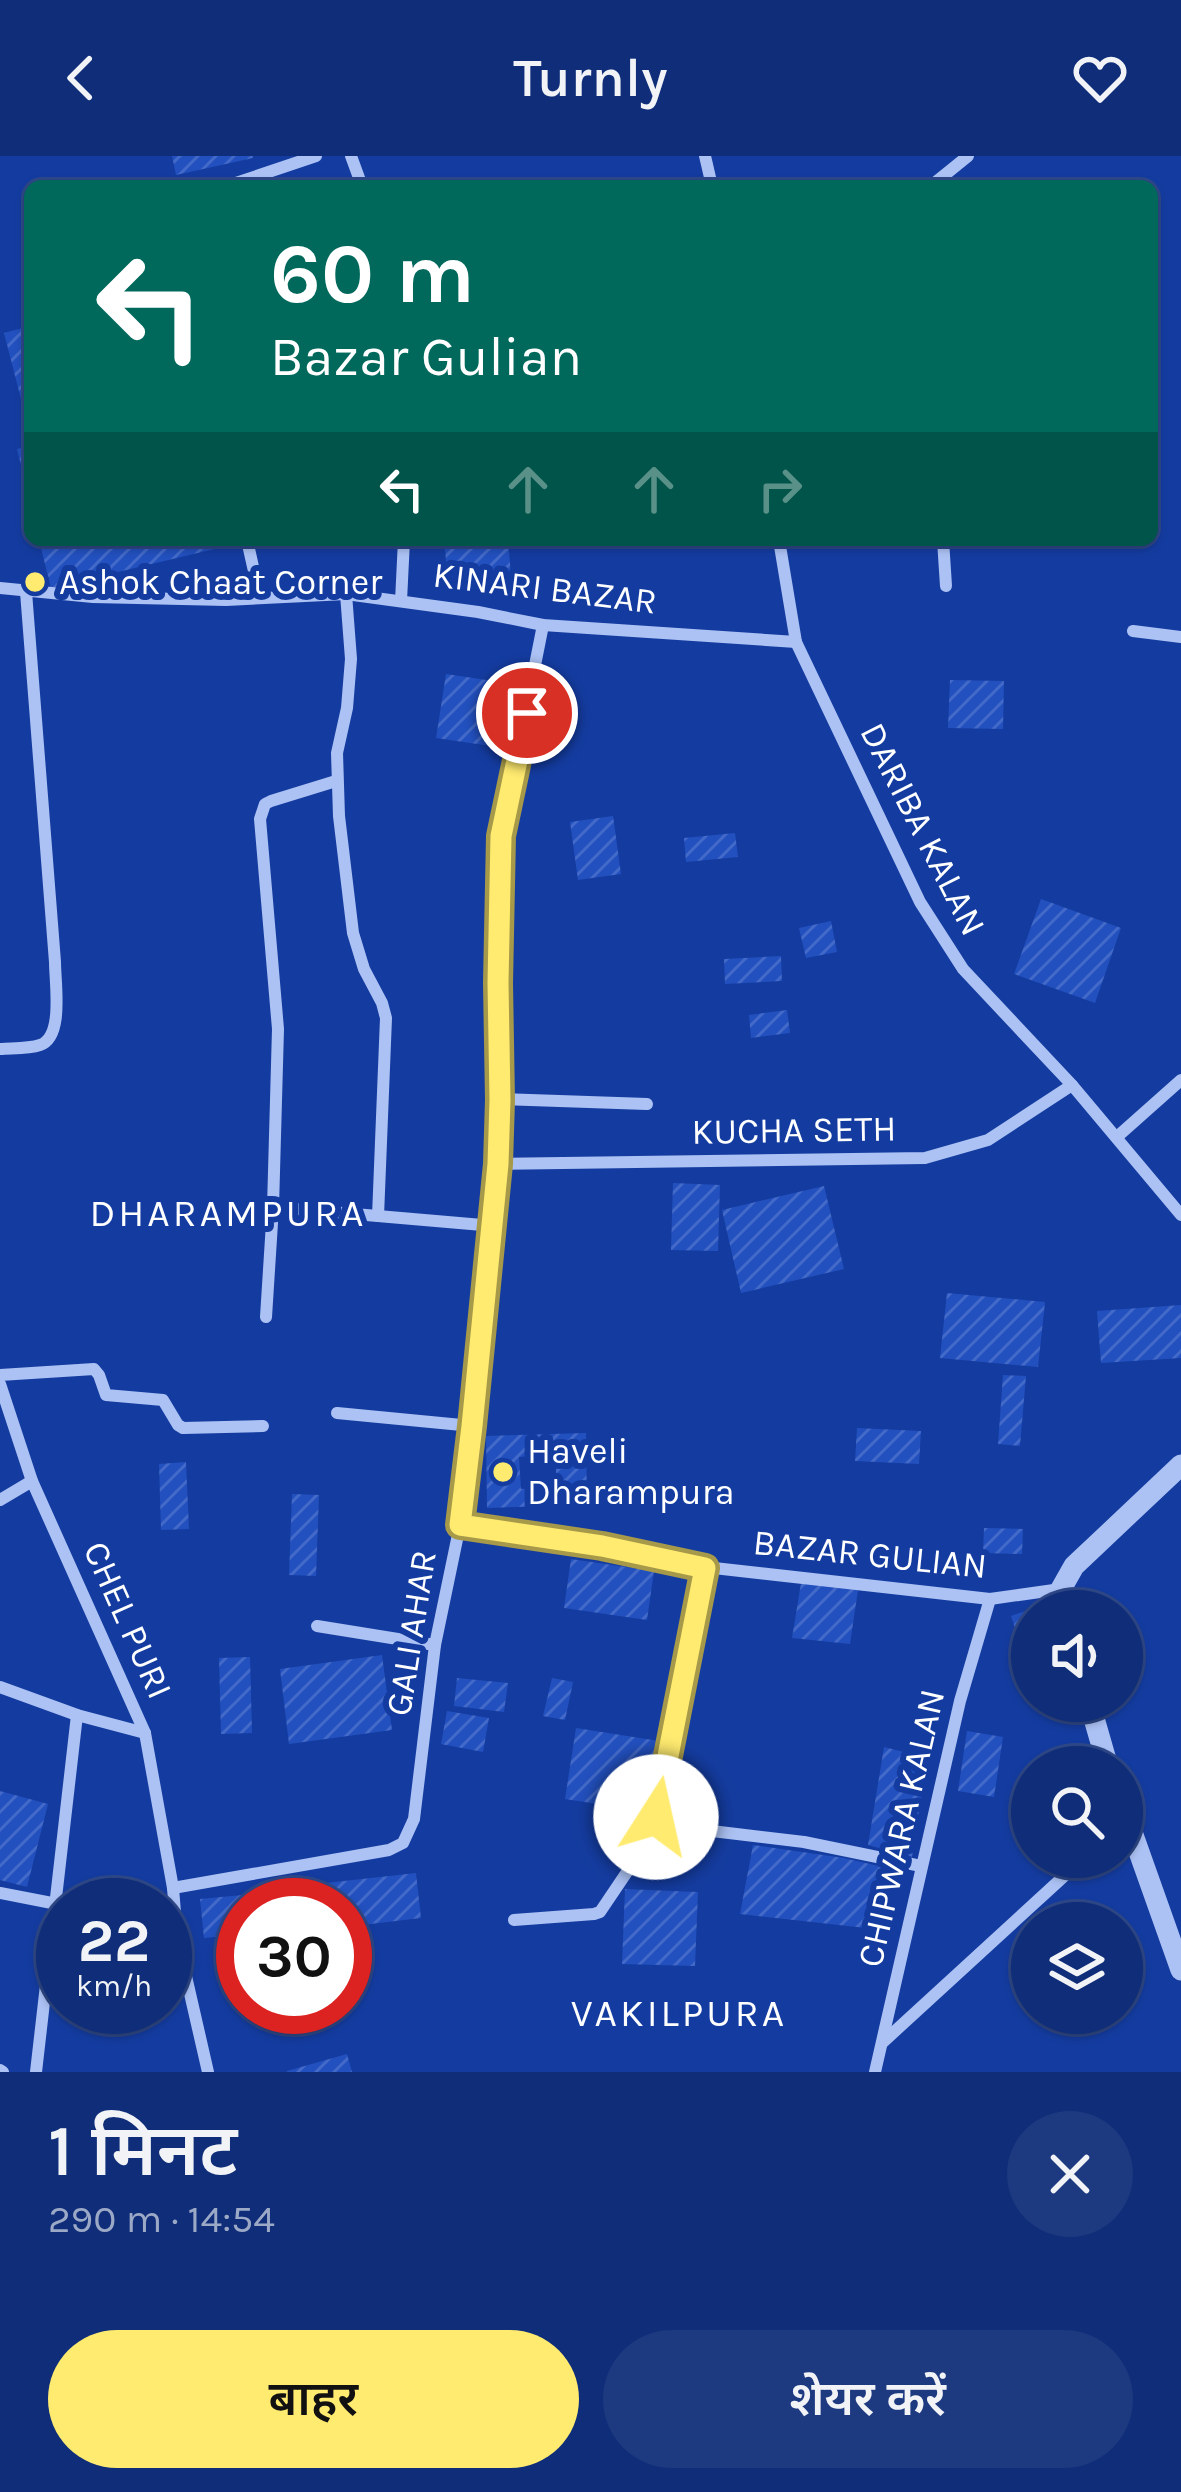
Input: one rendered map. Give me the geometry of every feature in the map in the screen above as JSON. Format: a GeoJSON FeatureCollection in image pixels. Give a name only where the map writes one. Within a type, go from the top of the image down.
{"type":"FeatureCollection","features":[{"type":"Feature","properties":{"kind":"street"},"geometry":{"type":"LineString","coordinates":[[245,180],[316,156]]}},
{"type":"Feature","properties":{"kind":"street"},"geometry":{"type":"LineString","coordinates":[[938,180],[968,156]]}},
{"type":"Feature","properties":{"kind":"street"},"geometry":{"type":"LineString","coordinates":[[248,546],[260,598]]}},
{"type":"Feature","properties":{"kind":"street"},"geometry":{"type":"LineString","coordinates":[[401,602],[404,546]]}},
{"type":"Feature","properties":{"kind":"street","name":"DARIBA KALAN"},"geometry":{"type":"LineString","coordinates":[[780,546],[796,642],[920,902],[963,969],[1118,1136],[1181,1215]]}},
{"type":"Feature","properties":{"kind":"street"},"geometry":{"type":"LineString","coordinates":[[943,546],[946,586]]}},
{"type":"Feature","properties":{"kind":"street","name":"KINARI BAZAR"},"geometry":{"type":"LineString","coordinates":[[0,588],[93,597],[346,594],[543,625],[796,642]]}},
{"type":"Feature","properties":{"kind":"street"},"geometry":{"type":"LineString","coordinates":[[0,1049],[42,1045],[52,1036],[56,1021],[26,592]]}},
{"type":"Feature","properties":{"kind":"street"},"geometry":{"type":"LineString","coordinates":[[346,594],[350,688],[336,782],[353,933],[386,1018],[379,1216]]}},
{"type":"Feature","properties":{"kind":"street","name":"GALI AHAR"},"geometry":{"type":"LineString","coordinates":[[192,1885],[389,1850],[403,1843],[414,1819],[435,1645],[460,1525],[494,1226],[500,1100],[501,836],[543,625]]}},
{"type":"Feature","properties":{"kind":"street"},"geometry":{"type":"LineString","coordinates":[[1133,631],[1181,637]]}},
{"type":"Feature","properties":{"kind":"street"},"geometry":{"type":"LineString","coordinates":[[266,1317],[278,1016],[260,819],[271,801],[336,782]]}},
{"type":"Feature","properties":{"kind":"street"},"geometry":{"type":"LineString","coordinates":[[1118,1136],[1181,1080]]}},
{"type":"Feature","properties":{"kind":"street","name":"KUCHA SETH"},"geometry":{"type":"LineString","coordinates":[[498,1164],[925,1158],[988,1140],[1072,1085]]}},
{"type":"Feature","properties":{"kind":"street"},"geometry":{"type":"LineString","coordinates":[[500,1100],[647,1104]]}},
{"type":"Feature","properties":{"kind":"street"},"geometry":{"type":"LineString","coordinates":[[273,1208],[494,1226]]}},
{"type":"Feature","properties":{"kind":"street"},"geometry":{"type":"LineString","coordinates":[[0,1380],[94,1370],[106,1395],[164,1400],[180,1427],[263,1426]]}},
{"type":"Feature","properties":{"kind":"street","name":"CHEL PURI"},"geometry":{"type":"LineString","coordinates":[[0,1380],[32,1481],[145,1733],[171,1878]]}},
{"type":"Feature","properties":{"kind":"street"},"geometry":{"type":"LineString","coordinates":[[337,1413],[472,1426]]}},
{"type":"Feature","properties":{"kind":"street"},"geometry":{"type":"LineString","coordinates":[[1066,1590],[1075,1566],[1181,1465]]}},
{"type":"Feature","properties":{"kind":"street"},"geometry":{"type":"LineString","coordinates":[[0,1500],[32,1481]]}},
{"type":"Feature","properties":{"kind":"street","name":"BAZAR GULIAN"},"geometry":{"type":"LineString","coordinates":[[460,1525],[602,1546],[705,1568],[1011,1599]]}},
{"type":"Feature","properties":{"kind":"street"},"geometry":{"type":"LineString","coordinates":[[705,1568],[656,1814],[659,1822],[784,1838],[921,1867]]}},
{"type":"Feature","properties":{"kind":"street","name":"CHIPWARA KALAN"},"geometry":{"type":"LineString","coordinates":[[875,2072],[960,1701],[990,1599]]}},
{"type":"Feature","properties":{"kind":"street"},"geometry":{"type":"LineString","coordinates":[[316,1626],[435,1645]]}},
{"type":"Feature","properties":{"kind":"street"},"geometry":{"type":"LineString","coordinates":[[0,1687],[76,1715],[145,1733]]}},
{"type":"Feature","properties":{"kind":"street"},"geometry":{"type":"LineString","coordinates":[[60,1878],[76,1715]]}},
{"type":"Feature","properties":{"kind":"street"},"geometry":{"type":"LineString","coordinates":[[514,1920],[600,1912],[632,1866],[661,1859],[670,1826]]}},
{"type":"Feature","properties":{"kind":"street"},"geometry":{"type":"LineString","coordinates":[[1143,1867],[1181,1970]]}},
{"type":"Feature","properties":{"kind":"street"},"geometry":{"type":"LineString","coordinates":[[882,2044],[1061,1878]]}},
{"type":"Feature","properties":{"kind":"street"},"geometry":{"type":"LineString","coordinates":[[0,1893],[36,1900]]}},
{"type":"Feature","properties":{"kind":"street","name":"CHEL PURI"},"geometry":{"type":"LineString","coordinates":[[192,2002],[208,2072]]}},
{"type":"Feature","properties":{"kind":"street"},"geometry":{"type":"LineString","coordinates":[[36,2072],[41,2034]]}},
{"type":"Feature","properties":{"kind":"building"},"geometry":{"type":"Polygon","coordinates":[[[172,156],[253,156],[253,158],[176,175],[172,156]]]}},
{"type":"Feature","properties":{"kind":"building"},"geometry":{"type":"Polygon","coordinates":[[[24,328],[24,410],[4,333],[24,328]]]}},
{"type":"Feature","properties":{"kind":"building"},"geometry":{"type":"Polygon","coordinates":[[[24,447],[24,478],[17,449],[24,447]]]}},
{"type":"Feature","properties":{"kind":"building"},"geometry":{"type":"Polygon","coordinates":[[[40,546],[227,546],[51,588],[40,546]]]}},
{"type":"Feature","properties":{"kind":"building"},"geometry":{"type":"Polygon","coordinates":[[[445,546],[509,546],[512,586],[449,591],[445,546]]]}},
{"type":"Feature","properties":{"kind":"building"},"geometry":{"type":"Polygon","coordinates":[[[446,674],[500,682],[491,746],[436,738],[446,674]]]}},
{"type":"Feature","properties":{"kind":"building"},"geometry":{"type":"Polygon","coordinates":[[[950,680],[1004,681],[1003,729],[948,728],[950,680]]]}},
{"type":"Feature","properties":{"kind":"building"},"geometry":{"type":"Polygon","coordinates":[[[613,816],[621,874],[578,880],[570,822],[613,816]]]}},
{"type":"Feature","properties":{"kind":"building"},"geometry":{"type":"Polygon","coordinates":[[[735,833],[738,857],[686,862],[684,838],[735,833]]]}},
{"type":"Feature","properties":{"kind":"building"},"geometry":{"type":"Polygon","coordinates":[[[1041,899],[1121,928],[1095,1003],[1014,974],[1041,899]]]}},
{"type":"Feature","properties":{"kind":"building"},"geometry":{"type":"Polygon","coordinates":[[[831,921],[837,952],[806,958],[799,928],[831,921]]]}},
{"type":"Feature","properties":{"kind":"building"},"geometry":{"type":"Polygon","coordinates":[[[781,956],[782,981],[725,984],[724,959],[781,956]]]}},
{"type":"Feature","properties":{"kind":"building"},"geometry":{"type":"Polygon","coordinates":[[[787,1010],[790,1033],[751,1038],[749,1015],[787,1010]]]}},
{"type":"Feature","properties":{"kind":"building"},"geometry":{"type":"Polygon","coordinates":[[[673,1183],[720,1185],[718,1251],[671,1250],[673,1183]]]}},
{"type":"Feature","properties":{"kind":"building"},"geometry":{"type":"Polygon","coordinates":[[[824,1186],[844,1269],[741,1293],[722,1210],[824,1186]]]}},
{"type":"Feature","properties":{"kind":"building"},"geometry":{"type":"Polygon","coordinates":[[[947,1293],[1045,1302],[1038,1367],[940,1358],[947,1293]]]}},
{"type":"Feature","properties":{"kind":"building"},"geometry":{"type":"Polygon","coordinates":[[[1181,1305],[1181,1358],[1101,1363],[1097,1311],[1181,1305]]]}},
{"type":"Feature","properties":{"kind":"building"},"geometry":{"type":"Polygon","coordinates":[[[1003,1375],[1026,1376],[1020,1446],[998,1444],[1003,1375]]]}},
{"type":"Feature","properties":{"kind":"building"},"geometry":{"type":"Polygon","coordinates":[[[857,1428],[921,1431],[919,1464],[855,1461],[857,1428]]]}},
{"type":"Feature","properties":{"kind":"building","name":"Haveli Dharampura"},"geometry":{"type":"Polygon","coordinates":[[[586,1433],[587,1505],[487,1508],[486,1436],[586,1433]],[[555,1455],[519,1457],[521,1489],[557,1486],[555,1455]]]}},
{"type":"Feature","properties":{"kind":"building"},"geometry":{"type":"Polygon","coordinates":[[[186,1462],[189,1529],[161,1530],[159,1464],[186,1462]]]}},
{"type":"Feature","properties":{"kind":"building"},"geometry":{"type":"Polygon","coordinates":[[[292,1494],[319,1495],[316,1576],[289,1575],[292,1494]]]}},
{"type":"Feature","properties":{"kind":"building"},"geometry":{"type":"Polygon","coordinates":[[[984,1528],[1023,1529],[1022,1554],[983,1553],[984,1528]]]}},
{"type":"Feature","properties":{"kind":"building"},"geometry":{"type":"Polygon","coordinates":[[[571,1559],[654,1571],[647,1620],[564,1608],[571,1559]]]}},
{"type":"Feature","properties":{"kind":"building"},"geometry":{"type":"Polygon","coordinates":[[[801,1583],[858,1590],[850,1644],[792,1638],[801,1583]]]}},
{"type":"Feature","properties":{"kind":"building"},"geometry":{"type":"Polygon","coordinates":[[[382,1655],[392,1730],[289,1744],[280,1669],[382,1655]]]}},
{"type":"Feature","properties":{"kind":"building"},"geometry":{"type":"Polygon","coordinates":[[[250,1657],[252,1733],[221,1734],[219,1658],[250,1657]]]}},
{"type":"Feature","properties":{"kind":"building"},"geometry":{"type":"Polygon","coordinates":[[[457,1678],[508,1683],[504,1712],[454,1706],[457,1678]]]}},
{"type":"Feature","properties":{"kind":"building"},"geometry":{"type":"Polygon","coordinates":[[[552,1678],[573,1682],[565,1720],[543,1716],[552,1678]]]}},
{"type":"Feature","properties":{"kind":"building"},"geometry":{"type":"Polygon","coordinates":[[[447,1711],[489,1718],[483,1752],[441,1744],[447,1711]]]}},
{"type":"Feature","properties":{"kind":"building"},"geometry":{"type":"Polygon","coordinates":[[[576,1728],[659,1741],[649,1812],[565,1799],[576,1728]]]}},
{"type":"Feature","properties":{"kind":"building"},"geometry":{"type":"Polygon","coordinates":[[[967,1731],[1003,1737],[994,1797],[958,1791],[967,1731]]]}},
{"type":"Feature","properties":{"kind":"building"},"geometry":{"type":"Polygon","coordinates":[[[884,1747],[928,1758],[912,1857],[868,1845],[884,1747]]]}},
{"type":"Feature","properties":{"kind":"building"},"geometry":{"type":"Polygon","coordinates":[[[0,1791],[48,1804],[27,1887],[0,1880],[0,1791]]]}},
{"type":"Feature","properties":{"kind":"building"},"geometry":{"type":"Polygon","coordinates":[[[753,1845],[887,1868],[884,1930],[740,1914],[753,1845]]]}},
{"type":"Feature","properties":{"kind":"building"},"geometry":{"type":"Polygon","coordinates":[[[416,1873],[421,1918],[372,1924],[371,1878],[416,1873]]]}},
{"type":"Feature","properties":{"kind":"building"},"geometry":{"type":"Polygon","coordinates":[[[625,1889],[698,1892],[695,1966],[622,1964],[625,1889]]]}},
{"type":"Feature","properties":{"kind":"building"},"geometry":{"type":"Polygon","coordinates":[[[216,1897],[216,1937],[204,1938],[200,1899],[216,1897]]]}},
{"type":"Feature","properties":{"kind":"building"},"geometry":{"type":"Polygon","coordinates":[[[347,2054],[352,2072],[287,2072],[287,2071],[347,2054]]]}},
{"type":"Feature","properties":{"kind":"place","name":"Ashok Chaat Corner"},"geometry":{"type":"Point","coordinates":[35,582]}},
{"type":"Feature","properties":{"kind":"place","name":"Haveli Dharampura"},"geometry":{"type":"Point","coordinates":[503,1472]}},
{"type":"Feature","properties":{"kind":"district","name":"DHARAMPURA"},"geometry":{"type":"Point","coordinates":[228,1213]}},
{"type":"Feature","properties":{"kind":"district","name":"VAKILPURA"},"geometry":{"type":"Point","coordinates":[679,2013]}},
{"type":"Feature","properties":{"kind":"route"},"geometry":{"type":"LineString","coordinates":[[527,713],[501,836],[498,1164],[460,1525],[602,1546],[705,1568],[656,1817]]}}]}
